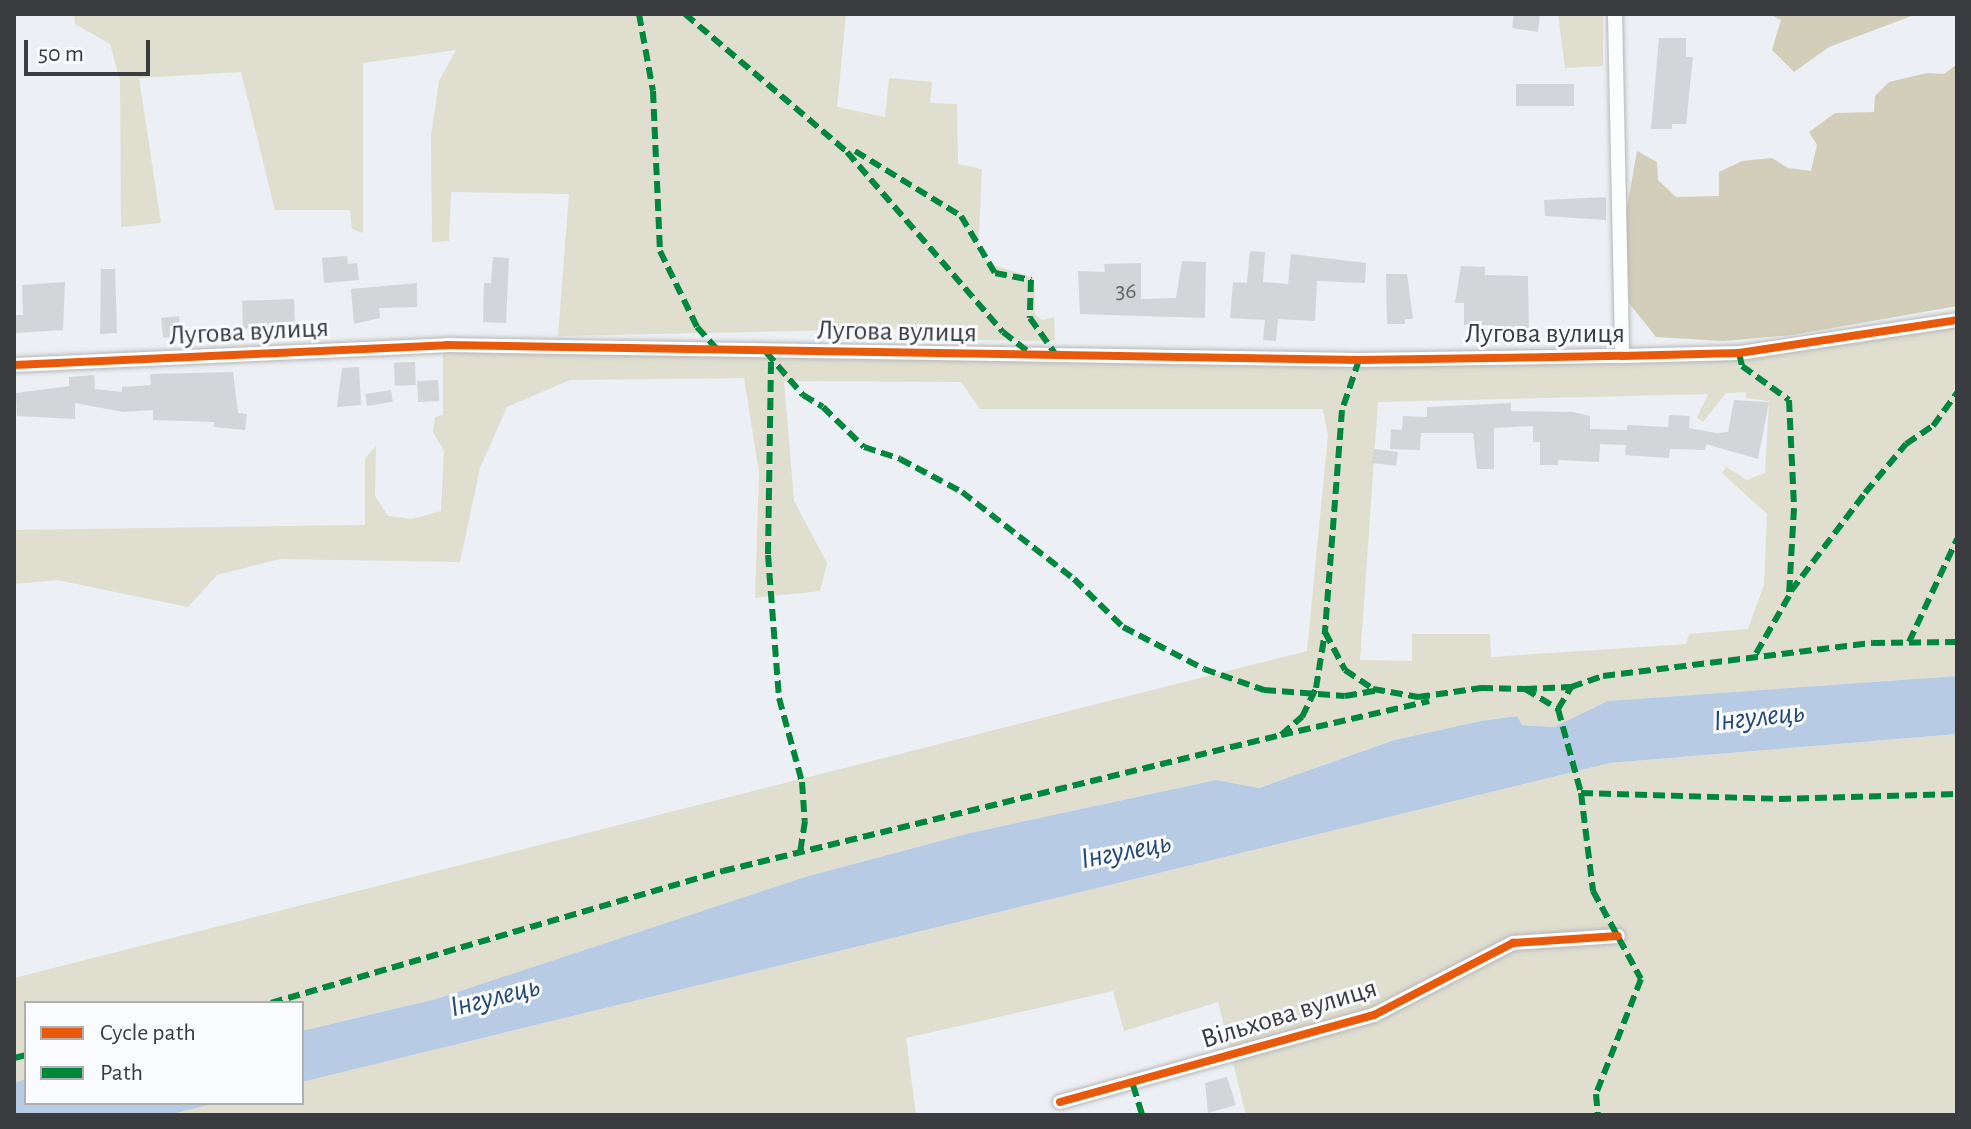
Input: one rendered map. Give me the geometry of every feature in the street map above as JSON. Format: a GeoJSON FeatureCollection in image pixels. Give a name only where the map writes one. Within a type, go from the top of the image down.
{"type":"FeatureCollection","features":[{"type":"Feature","properties":{"kind":"street"},"geometry":{"type":"LineString","coordinates":[[1615,14],[1622,356]]}},
{"type":"Feature","properties":{"kind":"street","name":"Лугова вулиця"},"geometry":{"type":"LineString","coordinates":[[14,365],[447,345],[1359,360],[1622,356],[1781,348],[1957,320]]}},
{"type":"Feature","properties":{"kind":"street","name":"Вільхова вулиця"},"geometry":{"type":"LineString","coordinates":[[1060,1102],[1374,1015],[1513,943],[1618,936]]}},
{"type":"Feature","properties":{"kind":"shaded area"},"geometry":{"type":"Polygon","coordinates":[[[74,14],[846,14],[837,107],[885,117],[889,78],[932,82],[930,103],[957,104],[958,164],[982,169],[978,254],[994,265],[1034,278],[1035,315],[1042,320],[1054,317],[1055,341],[961,340],[938,328],[558,336],[569,194],[451,192],[449,241],[432,242],[431,135],[439,81],[456,50],[363,63],[363,233],[352,229],[350,210],[275,210],[241,72],[139,78],[161,223],[121,227],[120,80],[110,44],[75,24],[74,14]]]}},
{"type":"Feature","properties":{"kind":"shaded area"},"geometry":{"type":"Polygon","coordinates":[[[1558,14],[1603,14],[1603,66],[1565,68],[1558,14]]]}},
{"type":"Feature","properties":{"kind":"shaded area"},"geometry":{"type":"Polygon","coordinates":[[[1769,14],[1917,14],[1829,47],[1794,72],[1772,50],[1781,20],[1769,14]]]}},
{"type":"Feature","properties":{"kind":"shaded area"},"geometry":{"type":"Polygon","coordinates":[[[1957,64],[1957,306],[1793,335],[1723,341],[1656,337],[1629,303],[1626,213],[1637,151],[1657,162],[1658,180],[1676,197],[1719,196],[1719,172],[1742,161],[1772,158],[1788,168],[1811,171],[1817,145],[1809,132],[1835,113],[1874,112],[1875,96],[1889,82],[1927,73],[1944,74],[1957,64]]]}},
{"type":"Feature","properties":{"kind":"shaded area"},"geometry":{"type":"Polygon","coordinates":[[[1957,325],[1957,676],[1609,701],[1554,727],[1522,725],[1516,716],[1481,721],[1393,740],[1259,788],[1216,780],[970,833],[805,877],[436,999],[304,1031],[304,1001],[24,1001],[24,1080],[14,1083],[14,978],[1307,651],[1328,435],[1323,409],[980,409],[961,382],[784,381],[794,501],[827,563],[820,591],[755,598],[759,472],[744,378],[570,380],[507,407],[480,468],[460,562],[280,559],[217,575],[188,607],[57,580],[14,584],[14,530],[365,525],[365,459],[376,446],[375,496],[388,516],[412,519],[441,511],[444,451],[433,432],[435,417],[443,415],[443,350],[898,360],[1749,358],[1957,325]],[[1746,392],[1726,393],[1703,422],[1697,418],[1708,394],[1378,402],[1360,660],[1412,661],[1412,634],[1490,634],[1491,657],[1686,644],[1689,634],[1748,629],[1764,585],[1767,514],[1722,473],[1726,467],[1747,480],[1765,473],[1769,401],[1746,398],[1746,392]]]}},
{"type":"Feature","properties":{"kind":"shaded area"},"geometry":{"type":"Polygon","coordinates":[[[1957,734],[1957,1115],[1246,1115],[1218,1002],[1124,1031],[1113,991],[906,1038],[916,1115],[168,1115],[209,1105],[304,1105],[304,1082],[1610,763],[1957,734]]]}},
{"type":"Feature","properties":{"kind":"water","name":"Інгулець"},"geometry":{"type":"Polygon","coordinates":[[[1957,676],[1957,734],[1610,763],[304,1082],[304,1031],[436,999],[805,877],[970,833],[1216,780],[1259,788],[1394,740],[1481,721],[1517,716],[1522,725],[1554,727],[1608,701],[1957,676]]]}},
{"type":"Feature","properties":{"kind":"water"},"geometry":{"type":"Polygon","coordinates":[[[24,1080],[24,1105],[209,1105],[168,1115],[14,1115],[14,1083],[24,1080]]]}},
{"type":"Feature","properties":{"kind":"building"},"geometry":{"type":"Polygon","coordinates":[[[1514,14],[1540,14],[1538,32],[1512,28],[1514,14]]]}},
{"type":"Feature","properties":{"kind":"building"},"geometry":{"type":"Polygon","coordinates":[[[1659,38],[1686,38],[1686,57],[1693,57],[1686,124],[1672,124],[1672,129],[1651,129],[1659,38]]]}},
{"type":"Feature","properties":{"kind":"building"},"geometry":{"type":"Polygon","coordinates":[[[1516,84],[1574,84],[1574,106],[1516,106],[1516,84]]]}},
{"type":"Feature","properties":{"kind":"building"},"geometry":{"type":"Polygon","coordinates":[[[1606,197],[1606,220],[1545,216],[1544,200],[1606,197]]]}},
{"type":"Feature","properties":{"kind":"building"},"geometry":{"type":"Polygon","coordinates":[[[1250,251],[1265,252],[1263,282],[1288,284],[1291,254],[1366,263],[1365,283],[1317,281],[1315,321],[1278,319],[1276,341],[1263,340],[1265,320],[1230,318],[1233,282],[1247,283],[1250,251]]]}},
{"type":"Feature","properties":{"kind":"building"},"geometry":{"type":"Polygon","coordinates":[[[347,256],[348,264],[357,263],[359,280],[324,283],[322,258],[347,256]]]}},
{"type":"Feature","properties":{"kind":"building"},"geometry":{"type":"Polygon","coordinates":[[[493,257],[509,258],[506,323],[483,322],[484,283],[491,283],[493,257]]]}},
{"type":"Feature","properties":{"kind":"building"},"geometry":{"type":"Polygon","coordinates":[[[1182,261],[1206,262],[1205,318],[1080,314],[1078,271],[1105,272],[1104,264],[1141,263],[1141,299],[1176,298],[1182,261]]]}},
{"type":"Feature","properties":{"kind":"building"},"geometry":{"type":"Polygon","coordinates":[[[1461,266],[1485,267],[1485,275],[1528,276],[1529,339],[1496,341],[1495,325],[1464,325],[1464,303],[1455,303],[1461,266]]]}},
{"type":"Feature","properties":{"kind":"building"},"geometry":{"type":"Polygon","coordinates":[[[101,269],[115,269],[117,333],[100,334],[101,269]]]}},
{"type":"Feature","properties":{"kind":"building"},"geometry":{"type":"Polygon","coordinates":[[[1386,274],[1407,274],[1413,319],[1405,319],[1405,324],[1387,324],[1386,274]]]}},
{"type":"Feature","properties":{"kind":"building"},"geometry":{"type":"Polygon","coordinates":[[[65,282],[63,330],[14,333],[14,315],[23,315],[22,285],[65,282]]]}},
{"type":"Feature","properties":{"kind":"building"},"geometry":{"type":"Polygon","coordinates":[[[417,283],[417,307],[379,308],[380,318],[354,324],[351,289],[417,283]]]}},
{"type":"Feature","properties":{"kind":"building"},"geometry":{"type":"Polygon","coordinates":[[[294,299],[295,327],[243,329],[242,301],[294,299]]]}},
{"type":"Feature","properties":{"kind":"building"},"geometry":{"type":"Polygon","coordinates":[[[179,316],[181,336],[163,338],[161,318],[179,316]]]}},
{"type":"Feature","properties":{"kind":"building"},"geometry":{"type":"Polygon","coordinates":[[[415,362],[416,385],[395,386],[394,363],[415,362]]]}},
{"type":"Feature","properties":{"kind":"building"},"geometry":{"type":"Polygon","coordinates":[[[359,367],[361,405],[337,407],[342,368],[359,367]]]}},
{"type":"Feature","properties":{"kind":"building"},"geometry":{"type":"Polygon","coordinates":[[[233,372],[238,413],[247,414],[245,430],[214,427],[214,422],[153,420],[153,410],[123,412],[75,403],[75,419],[17,416],[16,393],[69,386],[69,377],[94,375],[95,389],[122,392],[122,387],[151,385],[150,374],[233,372]]]}},
{"type":"Feature","properties":{"kind":"building"},"geometry":{"type":"Polygon","coordinates":[[[438,380],[439,401],[418,402],[417,381],[438,380]]]}},
{"type":"Feature","properties":{"kind":"building"},"geometry":{"type":"Polygon","coordinates":[[[391,390],[393,402],[367,406],[365,394],[391,390]]]}},
{"type":"Feature","properties":{"kind":"building"},"geometry":{"type":"Polygon","coordinates":[[[1734,400],[1769,402],[1758,459],[1706,444],[1705,450],[1670,449],[1669,458],[1625,455],[1626,445],[1600,444],[1599,462],[1558,460],[1558,465],[1540,465],[1540,442],[1533,442],[1533,426],[1494,428],[1494,469],[1477,469],[1473,433],[1421,433],[1420,450],[1390,449],[1391,429],[1402,430],[1403,416],[1427,417],[1427,407],[1511,403],[1511,411],[1573,412],[1590,416],[1590,429],[1627,430],[1627,425],[1668,427],[1669,415],[1690,416],[1689,428],[1716,433],[1728,432],[1734,400]]]}},
{"type":"Feature","properties":{"kind":"building"},"geometry":{"type":"Polygon","coordinates":[[[1374,449],[1398,452],[1396,466],[1372,463],[1374,449]]]}},
{"type":"Feature","properties":{"kind":"building"},"geometry":{"type":"Polygon","coordinates":[[[1227,1077],[1236,1105],[1208,1113],[1205,1083],[1227,1077]]]}},
{"type":"Feature","properties":{"kind":"marked path"},"geometry":{"type":"LineString","coordinates":[[639,14],[653,91],[660,251],[697,327],[717,349]]}},
{"type":"Feature","properties":{"kind":"marked path"},"geometry":{"type":"LineString","coordinates":[[685,14],[847,152],[1003,332],[1029,352]]}},
{"type":"Feature","properties":{"kind":"marked path"},"geometry":{"type":"LineString","coordinates":[[855,151],[961,216],[995,273],[1031,280],[1030,318],[1056,355]]}},
{"type":"Feature","properties":{"kind":"marked path"},"geometry":{"type":"LineString","coordinates":[[766,352],[803,395],[823,407],[864,447],[900,459],[962,492],[1074,579],[1123,627],[1204,669],[1264,690],[1345,696],[1379,690]]}},
{"type":"Feature","properties":{"kind":"marked path"},"geometry":{"type":"LineString","coordinates":[[1739,353],[1742,366],[1789,400],[1794,508],[1789,596],[1754,657]]}},
{"type":"Feature","properties":{"kind":"marked path"},"geometry":{"type":"LineString","coordinates":[[1359,360],[1342,410],[1325,632],[1345,670],[1373,689],[1418,697],[1481,688],[1525,689],[1558,709],[1581,793],[1593,891],[1641,979],[1596,1094],[1598,1115]]}},
{"type":"Feature","properties":{"kind":"marked path"},"geometry":{"type":"LineString","coordinates":[[771,362],[768,555],[779,698],[802,782],[805,821],[800,852]]}},
{"type":"Feature","properties":{"kind":"marked path"},"geometry":{"type":"LineString","coordinates":[[1791,591],[1906,444],[1933,426],[1957,393]]}},
{"type":"Feature","properties":{"kind":"marked path"},"geometry":{"type":"LineString","coordinates":[[1909,642],[1957,539]]}},
{"type":"Feature","properties":{"kind":"marked path"},"geometry":{"type":"LineString","coordinates":[[278,1001],[723,871],[1281,735],[1302,717],[1316,688],[1325,632]]}},
{"type":"Feature","properties":{"kind":"marked path"},"geometry":{"type":"LineString","coordinates":[[1558,709],[1571,687],[1603,676],[1873,643],[1957,642]]}},
{"type":"Feature","properties":{"kind":"marked path"},"geometry":{"type":"LineString","coordinates":[[1525,689],[1571,687]]}},
{"type":"Feature","properties":{"kind":"marked path"},"geometry":{"type":"LineString","coordinates":[[1281,735],[1429,701]]}},
{"type":"Feature","properties":{"kind":"marked path"},"geometry":{"type":"LineString","coordinates":[[1581,793],[1779,799],[1957,794]]}},
{"type":"Feature","properties":{"kind":"marked path"},"geometry":{"type":"LineString","coordinates":[[14,1058],[24,1056]]}},
{"type":"Feature","properties":{"kind":"marked path"},"geometry":{"type":"LineString","coordinates":[[1133,1085],[1142,1115]]}},
{"type":"Feature","properties":{"kind":"cycle path"},"geometry":{"type":"LineString","coordinates":[[14,365],[447,345],[1359,360],[1622,356],[1739,353],[1957,320]]}},
{"type":"Feature","properties":{"kind":"cycle path"},"geometry":{"type":"LineString","coordinates":[[1060,1102],[1374,1015],[1513,943],[1618,936]]}}]}
